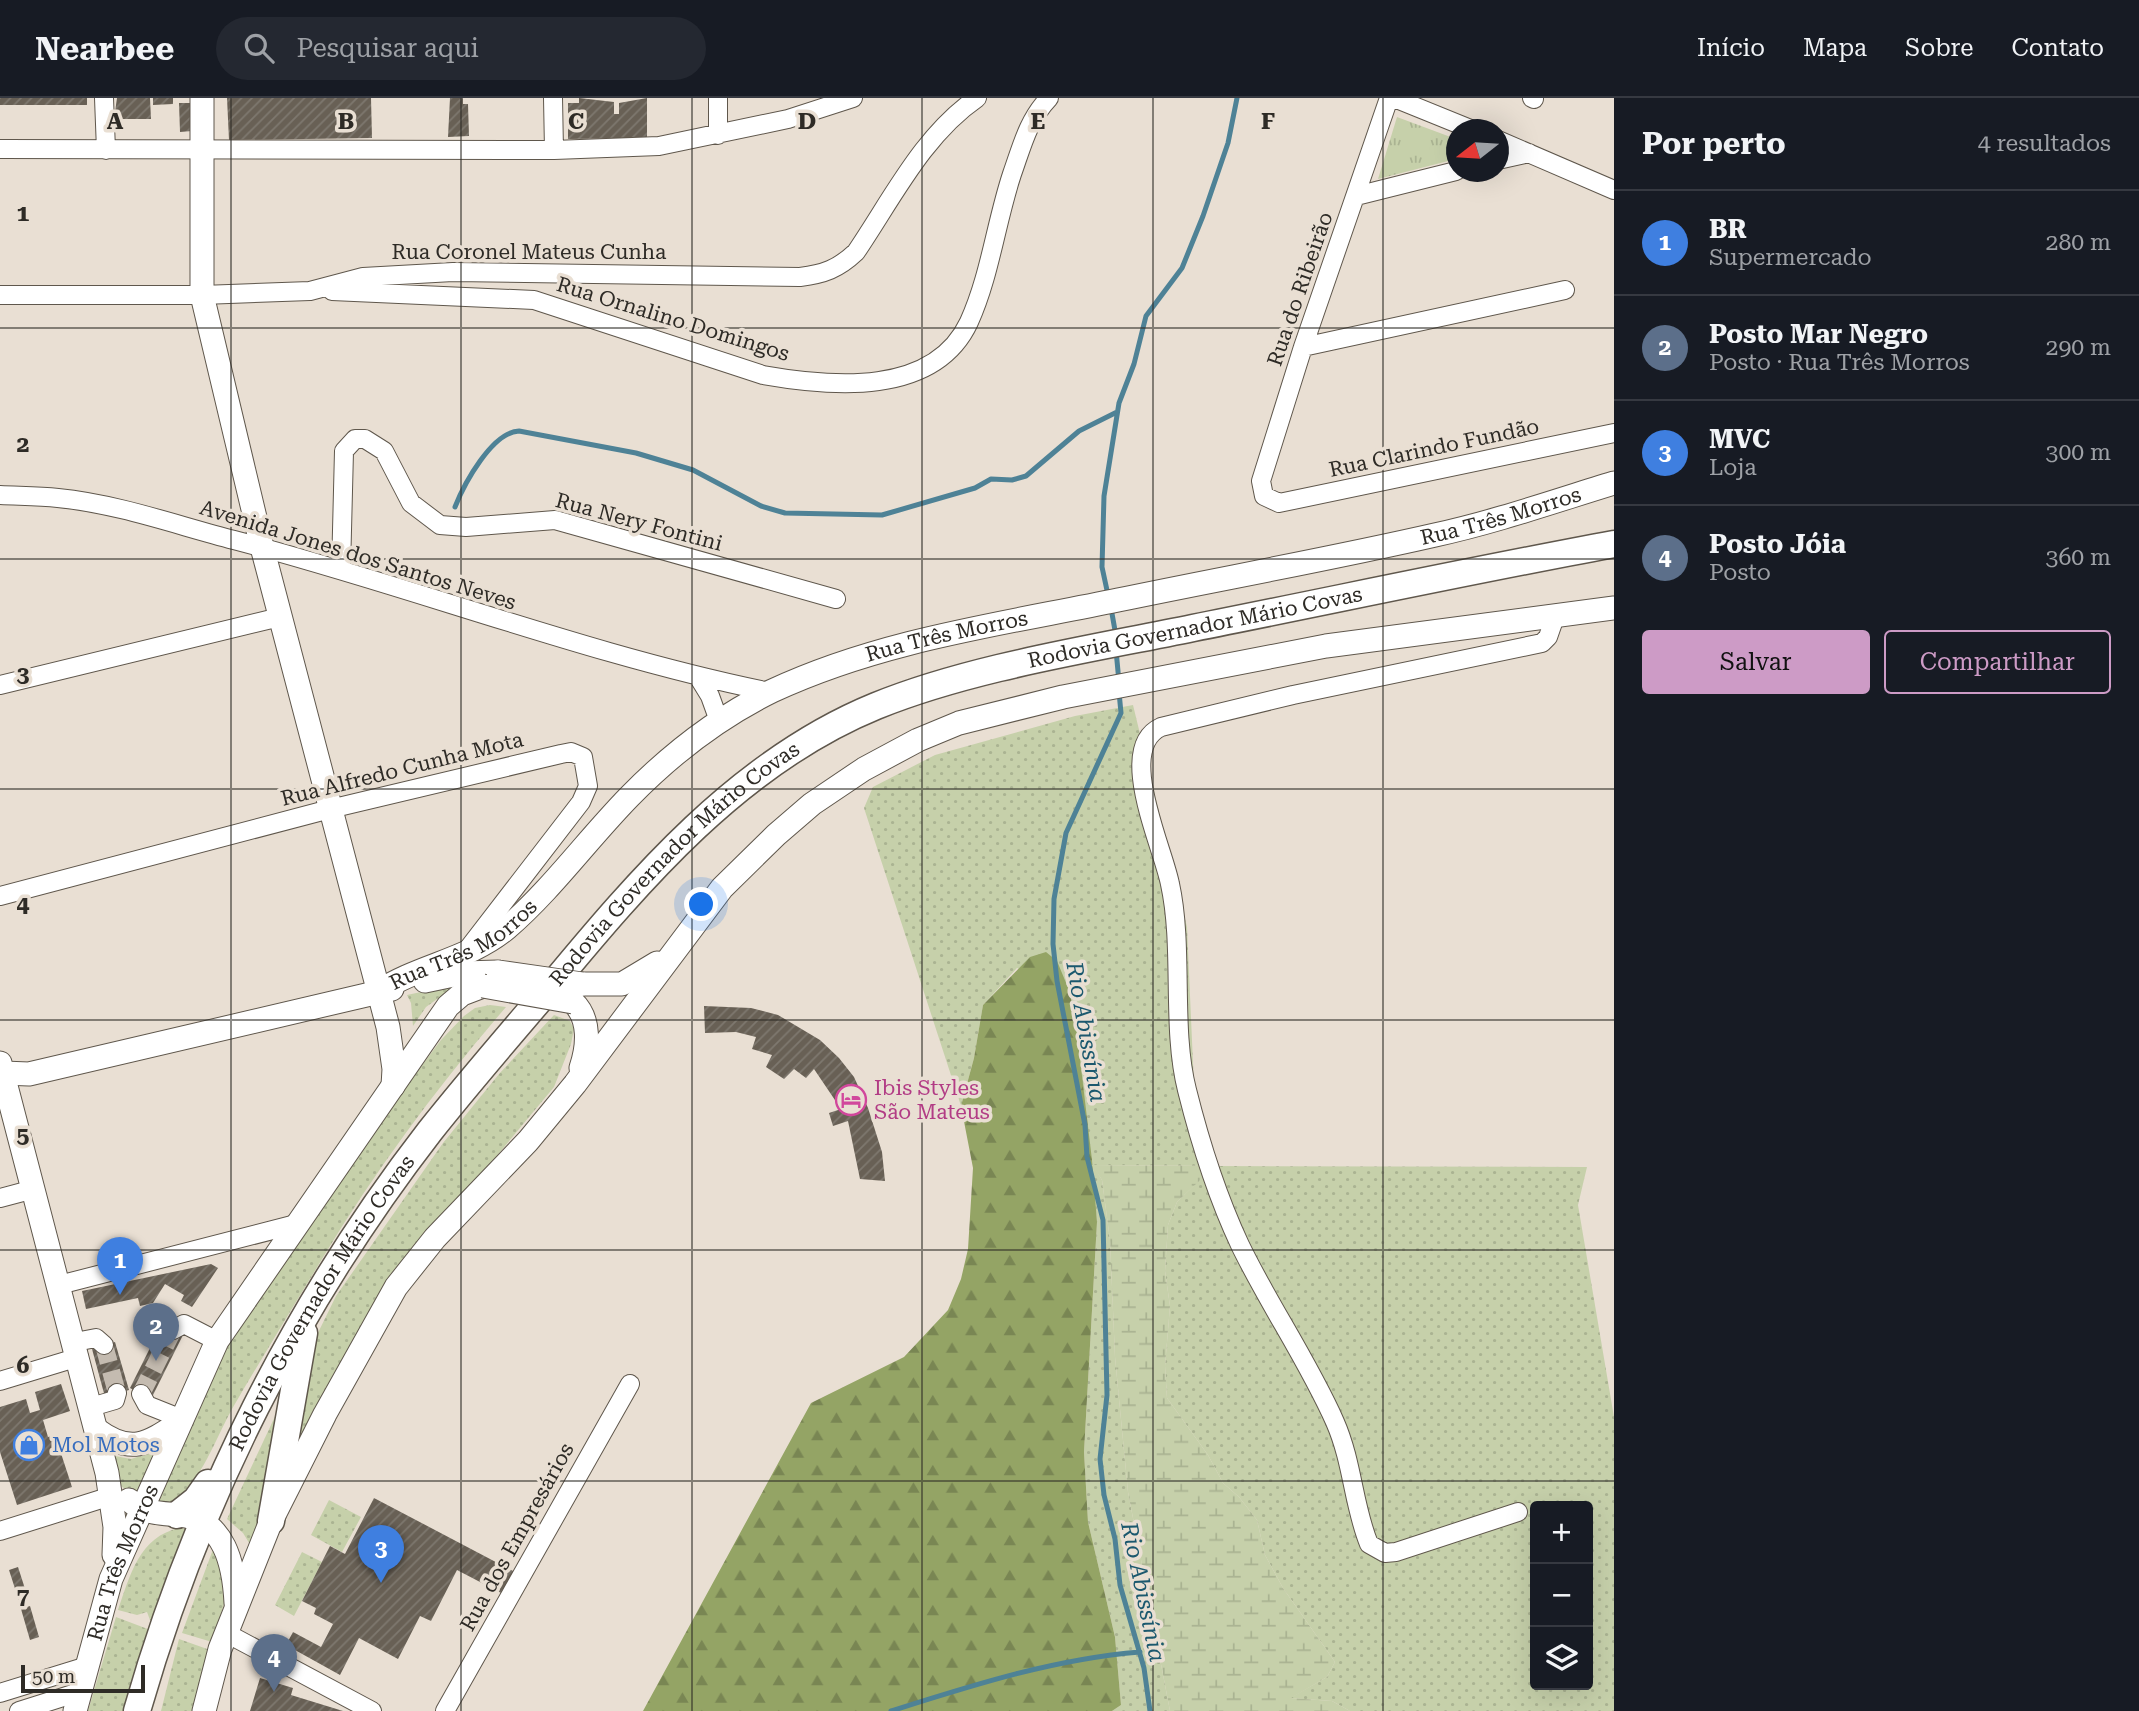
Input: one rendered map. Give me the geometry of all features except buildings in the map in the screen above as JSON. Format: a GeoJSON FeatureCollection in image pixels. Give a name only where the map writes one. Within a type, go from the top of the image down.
{"type":"FeatureCollection","features":[{"type":"Feature","properties":{"kind":"highway","name":"Rodovia Governador Mário Covas"},"geometry":{"type":"LineString","coordinates":[[137,1711],[189,1517],[240,1435],[309,1311],[368,1218],[430,1132],[577,955],[664,858],[713,810],[792,750],[879,705],[951,681],[1146,638],[1515,563],[1580,566],[1609,547]]}},
{"type":"Feature","properties":{"kind":"highway"},"geometry":{"type":"LineString","coordinates":[[271,1521],[309,1311]]}},
{"type":"Feature","properties":{"kind":"main road"},"geometry":{"type":"LineString","coordinates":[[202,98],[202,295],[262,547],[392,1048],[393,1086]]}},
{"type":"Feature","properties":{"kind":"main road","name":"Rua Três Morros"},"geometry":{"type":"LineString","coordinates":[[378,992],[400,977],[463,955],[491,941],[555,882],[628,798],[668,760],[719,721],[770,692],[865,656],[951,634],[1438,535],[1614,483]]}},
{"type":"Feature","properties":{"kind":"main road"},"geometry":{"type":"LineString","coordinates":[[204,1711],[226,1633],[271,1521],[325,1414],[396,1287],[435,1238],[528,1140],[575,1084],[722,888],[812,804],[864,769],[959,723],[1063,697],[1326,646],[1614,608]]}},
{"type":"Feature","properties":{"kind":"main road"},"geometry":{"type":"LineString","coordinates":[[111,1579],[116,1538],[112,1487],[2,1078],[463,973],[578,993],[622,984],[674,951]]}},
{"type":"Feature","properties":{"kind":"main road","name":"Rua Três Morros"},"geometry":{"type":"LineString","coordinates":[[77,1702],[111,1579],[139,1509],[218,1341],[448,1006],[462,994],[491,979]]}},
{"type":"Feature","properties":{"kind":"main road"},"geometry":{"type":"LineString","coordinates":[[575,1084],[588,1040],[578,993]]}},
{"type":"Feature","properties":{"kind":"main road"},"geometry":{"type":"LineString","coordinates":[[97,1430],[121,1444],[133,1445],[158,1437],[180,1421]]}},
{"type":"Feature","properties":{"kind":"main road"},"geometry":{"type":"LineString","coordinates":[[112,1487],[139,1509],[189,1517],[215,1531],[229,1556],[236,1610]]}},
{"type":"Feature","properties":{"kind":"main road"},"geometry":{"type":"LineString","coordinates":[[125,1544],[148,1526],[189,1517]]}},
{"type":"Feature","properties":{"kind":"street"},"geometry":{"type":"LineString","coordinates":[[104,98],[106,150]]}},
{"type":"Feature","properties":{"kind":"street"},"geometry":{"type":"LineString","coordinates":[[553,98],[554,150]]}},
{"type":"Feature","properties":{"kind":"street"},"geometry":{"type":"LineString","coordinates":[[718,98],[718,135]]}},
{"type":"Feature","properties":{"kind":"street"},"geometry":{"type":"LineString","coordinates":[[0,149],[554,150],[659,146],[788,119],[853,98]]}},
{"type":"Feature","properties":{"kind":"street","name":"Rua Coronel Mateus Cunha"},"geometry":{"type":"LineString","coordinates":[[0,295],[202,295],[310,291],[363,277],[393,274],[800,277],[822,274],[840,267],[856,252],[936,134],[956,113],[977,98]]}},
{"type":"Feature","properties":{"kind":"street","name":"Rua Ornalino Domingos"},"geometry":{"type":"LineString","coordinates":[[310,291],[534,300],[763,375],[800,382],[880,382],[920,371],[946,354],[958,340],[969,321],[982,284],[998,217],[1028,127],[1049,98]]}},
{"type":"Feature","properties":{"kind":"street"},"geometry":{"type":"LineString","coordinates":[[1392,98],[1447,119]]}},
{"type":"Feature","properties":{"kind":"street","name":"Rua do Ribeirão"},"geometry":{"type":"LineString","coordinates":[[1264,496],[1261,481],[1303,347],[1392,98]]}},
{"type":"Feature","properties":{"kind":"street"},"geometry":{"type":"LineString","coordinates":[[1440,116],[1448,98]]}},
{"type":"Feature","properties":{"kind":"street"},"geometry":{"type":"LineString","coordinates":[[1509,144],[1614,190]]}},
{"type":"Feature","properties":{"kind":"street"},"geometry":{"type":"LineString","coordinates":[[1509,158],[1529,153]]}},
{"type":"Feature","properties":{"kind":"street"},"geometry":{"type":"LineString","coordinates":[[1356,196],[1446,174]]}},
{"type":"Feature","properties":{"kind":"street"},"geometry":{"type":"LineString","coordinates":[[1303,347],[1565,290]]}},
{"type":"Feature","properties":{"kind":"street","name":"Rua Clarindo Fundão"},"geometry":{"type":"LineString","coordinates":[[1264,496],[1279,503],[1614,433]]}},
{"type":"Feature","properties":{"kind":"street","name":"Rua Nery Fontini"},"geometry":{"type":"LineString","coordinates":[[341,570],[344,451],[355,439],[365,439],[384,451],[411,503],[440,525],[466,527],[555,520],[836,599]]}},
{"type":"Feature","properties":{"kind":"street","name":"Avenida Jones dos Santos Neves"},"geometry":{"type":"LineString","coordinates":[[0,495],[59,498],[103,505],[262,547],[510,624],[699,678],[770,692]]}},
{"type":"Feature","properties":{"kind":"street"},"geometry":{"type":"LineString","coordinates":[[1518,1512],[1396,1552],[1385,1553],[1370,1544],[1349,1455],[1322,1394],[1239,1243],[1212,1175],[1186,1088],[1174,902],[1141,778],[1140,755],[1148,736],[1161,727],[1282,697],[1542,643],[1548,637],[1556,614]]}},
{"type":"Feature","properties":{"kind":"street"},"geometry":{"type":"LineString","coordinates":[[0,685],[280,617]]}},
{"type":"Feature","properties":{"kind":"street"},"geometry":{"type":"LineString","coordinates":[[699,678],[719,721]]}},
{"type":"Feature","properties":{"kind":"street","name":"Rua Alfredo Cunha Mota"},"geometry":{"type":"LineString","coordinates":[[0,896],[330,810],[561,754],[571,752],[583,757],[588,786],[581,802],[463,955]]}},
{"type":"Feature","properties":{"kind":"street"},"geometry":{"type":"LineString","coordinates":[[0,1198],[34,1189]]}},
{"type":"Feature","properties":{"kind":"street"},"geometry":{"type":"LineString","coordinates":[[59,1285],[296,1224]]}},
{"type":"Feature","properties":{"kind":"street"},"geometry":{"type":"LineString","coordinates":[[173,1330],[184,1324],[218,1341]]}},
{"type":"Feature","properties":{"kind":"street"},"geometry":{"type":"LineString","coordinates":[[0,1381],[77,1349],[96,1338],[104,1345]]}},
{"type":"Feature","properties":{"kind":"street","name":"Rua dos Empresários"},"geometry":{"type":"LineString","coordinates":[[445,1711],[629,1384]]}},
{"type":"Feature","properties":{"kind":"street"},"geometry":{"type":"LineString","coordinates":[[91,1407],[115,1400],[117,1393]]}},
{"type":"Feature","properties":{"kind":"street"},"geometry":{"type":"LineString","coordinates":[[141,1394],[147,1405],[180,1421]]}},
{"type":"Feature","properties":{"kind":"street"},"geometry":{"type":"LineString","coordinates":[[0,1531],[112,1487]]}},
{"type":"Feature","properties":{"kind":"street"},"geometry":{"type":"LineString","coordinates":[[226,1633],[372,1711]]}},
{"type":"Feature","properties":{"kind":"street"},"geometry":{"type":"LineString","coordinates":[[0,1693],[88,1665]]}},
{"type":"Feature","properties":{"kind":"street"},"geometry":{"type":"LineString","coordinates":[[19,1711],[77,1702]]}},
{"type":"Feature","properties":{"kind":"green space"},"geometry":{"type":"Polygon","coordinates":[[[1397,117],[1446,135],[1446,162],[1378,179],[1397,117]]]}},
{"type":"Feature","properties":{"kind":"green space"},"geometry":{"type":"Polygon","coordinates":[[[1133,705],[1187,927],[1194,1086],[1215,1166],[1587,1167],[1578,1205],[1614,1417],[1614,1711],[1350,1711],[1332,1701],[1290,1698],[1327,1677],[1335,1662],[1283,1588],[1265,1555],[1257,1520],[1239,1497],[1223,1483],[1208,1455],[1167,1398],[1165,1366],[1170,1306],[1165,1271],[1168,1225],[1177,1202],[1214,1166],[1093,1165],[1102,1180],[1110,1240],[1115,1357],[1128,1492],[1170,1711],[1112,1711],[1121,1705],[1115,1637],[1088,1522],[1084,1452],[1097,1222],[1075,1017],[1069,990],[1017,968],[983,1005],[974,1058],[961,1106],[864,808],[873,787],[935,755],[1075,716],[1133,705]]]}},
{"type":"Feature","properties":{"kind":"green space"},"geometry":{"type":"Polygon","coordinates":[[[1046,952],[1057,961],[1069,990],[1075,1017],[1092,1160],[1097,1222],[1084,1452],[1088,1522],[1115,1637],[1121,1705],[1112,1711],[643,1711],[811,1403],[904,1357],[948,1310],[961,1279],[968,1249],[973,1168],[961,1106],[974,1058],[983,1005],[1030,957],[1046,952]]]}},
{"type":"Feature","properties":{"kind":"green space"},"geometry":{"type":"Polygon","coordinates":[[[458,984],[426,1007],[413,1026],[411,1003],[407,995],[458,984]]]}},
{"type":"Feature","properties":{"kind":"green space"},"geometry":{"type":"Polygon","coordinates":[[[490,1005],[506,1007],[432,1098],[364,1193],[243,1390],[193,1482],[174,1503],[153,1500],[223,1349],[348,1164],[441,1040],[475,1008],[490,1005]]]}},
{"type":"Feature","properties":{"kind":"green space"},"geometry":{"type":"Polygon","coordinates":[[[554,1015],[570,1021],[574,1029],[554,1087],[465,1194],[284,1475],[313,1343],[336,1296],[443,1143],[499,1074],[554,1015]]]}},
{"type":"Feature","properties":{"kind":"green space"},"geometry":{"type":"Polygon","coordinates":[[[1092,1165],[1215,1166],[1177,1202],[1168,1225],[1165,1271],[1170,1306],[1165,1366],[1167,1398],[1208,1455],[1223,1483],[1239,1497],[1257,1520],[1265,1555],[1283,1588],[1335,1662],[1327,1677],[1291,1698],[1332,1701],[1350,1711],[1170,1711],[1128,1492],[1115,1357],[1110,1240],[1102,1180],[1092,1165]]]}},
{"type":"Feature","properties":{"kind":"green space"},"geometry":{"type":"Polygon","coordinates":[[[300,1363],[254,1551],[243,1533],[227,1519],[300,1363]]]}},
{"type":"Feature","properties":{"kind":"green space"},"geometry":{"type":"Polygon","coordinates":[[[156,1451],[137,1499],[120,1485],[110,1455],[131,1459],[156,1451]]]}},
{"type":"Feature","properties":{"kind":"green space"},"geometry":{"type":"Polygon","coordinates":[[[329,1500],[361,1517],[342,1552],[311,1535],[329,1500]]]}},
{"type":"Feature","properties":{"kind":"green space"},"geometry":{"type":"Polygon","coordinates":[[[180,1528],[189,1529],[157,1622],[150,1620],[147,1612],[137,1615],[118,1610],[132,1571],[146,1548],[166,1532],[180,1528]]]}},
{"type":"Feature","properties":{"kind":"green space"},"geometry":{"type":"Polygon","coordinates":[[[215,1544],[229,1588],[212,1642],[182,1633],[215,1544]]]}},
{"type":"Feature","properties":{"kind":"green space"},"geometry":{"type":"Polygon","coordinates":[[[302,1552],[322,1562],[294,1616],[275,1605],[302,1552]]]}},
{"type":"Feature","properties":{"kind":"green space"},"geometry":{"type":"Polygon","coordinates":[[[116,1617],[153,1631],[125,1711],[88,1711],[116,1617]]]}},
{"type":"Feature","properties":{"kind":"green space"},"geometry":{"type":"Polygon","coordinates":[[[179,1639],[210,1650],[198,1711],[161,1711],[179,1639]]]}},
{"type":"Feature","properties":{"kind":"waterway","name":"Rio Abissínia"},"geometry":{"type":"LineString","coordinates":[[1108,595],[1102,567],[1104,496],[1119,403],[1134,364],[1146,316],[1182,268],[1203,216],[1228,143],[1237,98]]}},
{"type":"Feature","properties":{"kind":"waterway"},"geometry":{"type":"LineString","coordinates":[[455,507],[472,473],[489,449],[499,440],[519,431],[636,453],[693,470],[761,506],[785,513],[882,515],[975,488],[991,479],[1012,480],[1026,476],[1079,431],[1117,412]]}},
{"type":"Feature","properties":{"kind":"waterway","name":"Rio Abissínia"},"geometry":{"type":"LineString","coordinates":[[1111,608],[1116,636]]}},
{"type":"Feature","properties":{"kind":"waterway","name":"Rio Abissínia"},"geometry":{"type":"LineString","coordinates":[[1116,650],[1119,682]]}},
{"type":"Feature","properties":{"kind":"waterway","name":"Rio Abissínia"},"geometry":{"type":"LineString","coordinates":[[1119,692],[1121,713],[1066,833],[1054,899],[1053,944],[1057,981],[1085,1125],[1087,1157],[1103,1220],[1107,1395],[1100,1459],[1104,1495],[1115,1539],[1120,1585],[1144,1668],[1150,1711]]}},
{"type":"Feature","properties":{"kind":"waterway"},"geometry":{"type":"LineString","coordinates":[[891,1711],[1045,1667],[1140,1652]]}},
{"type":"Feature","properties":{"kind":"tunnel"},"geometry":{"type":"LineString","coordinates":[[141,1394],[173,1330]]}},
{"type":"Feature","properties":{"kind":"tunnel"},"geometry":{"type":"LineString","coordinates":[[104,1345],[117,1393]]}},
{"type":"Feature","properties":{"kind":"place","name":"Ibis Styles São Mateus"},"geometry":{"type":"Point","coordinates":[851,1100]}},
{"type":"Feature","properties":{"kind":"place","name":"BR"},"geometry":{"type":"Point","coordinates":[120,1295]}},
{"type":"Feature","properties":{"kind":"place","name":"Posto Mar Negro"},"geometry":{"type":"Point","coordinates":[156,1361]}},
{"type":"Feature","properties":{"kind":"place","name":"Mol Motos"},"geometry":{"type":"Point","coordinates":[29,1445]}},
{"type":"Feature","properties":{"kind":"place","name":"MVC"},"geometry":{"type":"Point","coordinates":[381,1583]}},
{"type":"Feature","properties":{"kind":"place","name":"Posto Jóia"},"geometry":{"type":"Point","coordinates":[274,1692]}}]}
